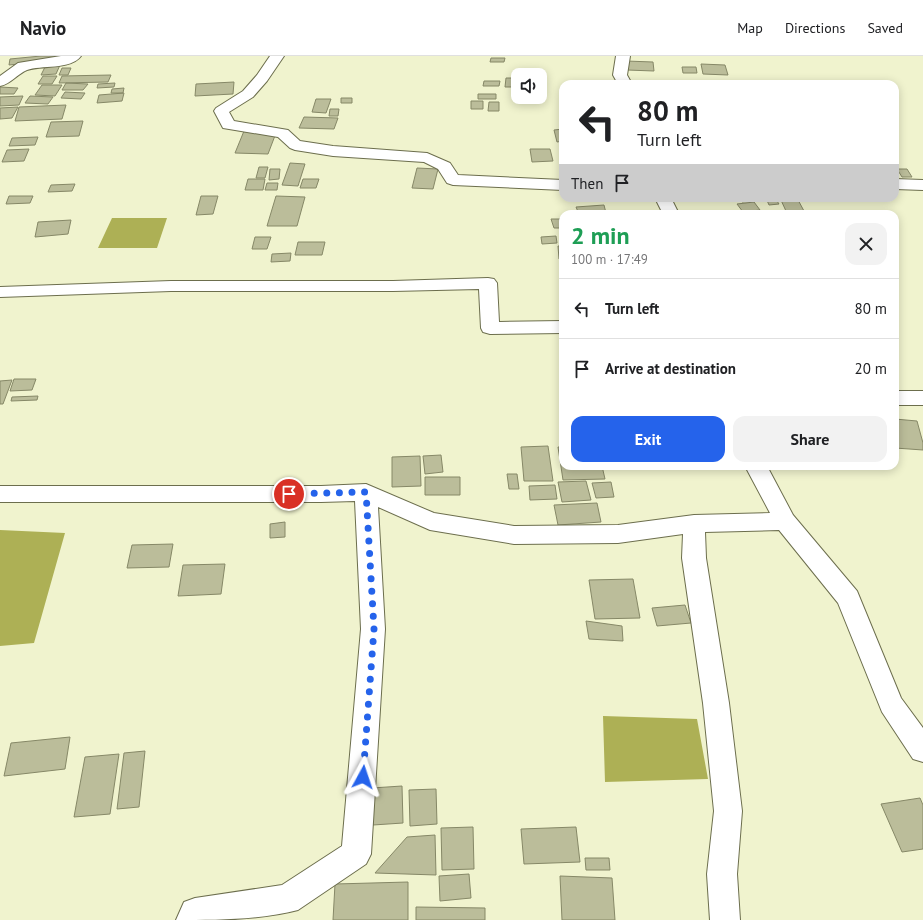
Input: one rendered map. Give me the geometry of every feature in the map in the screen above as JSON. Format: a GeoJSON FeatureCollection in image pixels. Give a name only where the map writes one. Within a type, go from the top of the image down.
{"type":"FeatureCollection","features":[{"type":"Feature","properties":{"kind":"street"},"geometry":{"type":"LineString","coordinates":[[0,82],[23,66],[58,62],[74,56]]}},
{"type":"Feature","properties":{"kind":"street"},"geometry":{"type":"LineString","coordinates":[[277,56],[262,78],[248,94],[221,111],[228,125],[283,133],[295,144],[333,151],[427,158],[444,166],[453,180],[559,185]]}},
{"type":"Feature","properties":{"kind":"street"},"geometry":{"type":"LineString","coordinates":[[623,56],[620,75],[623,80]]}},
{"type":"Feature","properties":{"kind":"street"},"geometry":{"type":"LineString","coordinates":[[899,184],[923,185]]}},
{"type":"Feature","properties":{"kind":"street"},"geometry":{"type":"LineString","coordinates":[[0,292],[172,286],[393,286],[488,283],[490,328],[559,327]]}},
{"type":"Feature","properties":{"kind":"street"},"geometry":{"type":"LineString","coordinates":[[899,398],[923,398]]}},
{"type":"Feature","properties":{"kind":"street"},"geometry":{"type":"LineString","coordinates":[[758,470],[785,521],[848,598],[891,704],[923,750]]}},
{"type":"Feature","properties":{"kind":"street"},"geometry":{"type":"LineString","coordinates":[[0,494],[321,494],[366,492],[430,521],[514,535],[618,534],[694,524],[785,521]]}},
{"type":"Feature","properties":{"kind":"street"},"geometry":{"type":"LineString","coordinates":[[191,920],[195,913],[287,899],[356,854],[374,629],[366,492]]}},
{"type":"Feature","properties":{"kind":"street"},"geometry":{"type":"LineString","coordinates":[[694,524],[694,558],[716,703],[728,811],[722,874],[724,920]]}},
{"type":"Feature","properties":{"kind":"shaded area"},"geometry":{"type":"Polygon","coordinates":[[[112,218],[167,218],[157,248],[98,248],[112,218]]]}},
{"type":"Feature","properties":{"kind":"shaded area"},"geometry":{"type":"Polygon","coordinates":[[[0,530],[65,533],[34,643],[0,646],[0,530]]]}},
{"type":"Feature","properties":{"kind":"shaded area"},"geometry":{"type":"Polygon","coordinates":[[[603,716],[697,719],[708,779],[605,782],[603,716]]]}},
{"type":"Feature","properties":{"kind":"building"},"geometry":{"type":"Polygon","coordinates":[[[59,56],[59,60],[9,65],[10,59],[59,56]]]}},
{"type":"Feature","properties":{"kind":"building"},"geometry":{"type":"Polygon","coordinates":[[[491,58],[505,58],[504,62],[490,62],[491,58]]]}},
{"type":"Feature","properties":{"kind":"building"},"geometry":{"type":"Polygon","coordinates":[[[626,61],[653,62],[654,71],[627,70],[626,61]]]}},
{"type":"Feature","properties":{"kind":"building"},"geometry":{"type":"Polygon","coordinates":[[[701,64],[725,65],[728,75],[703,74],[701,64]]]}},
{"type":"Feature","properties":{"kind":"building"},"geometry":{"type":"Polygon","coordinates":[[[46,65],[60,65],[56,74],[41,75],[46,65]]]}},
{"type":"Feature","properties":{"kind":"building"},"geometry":{"type":"Polygon","coordinates":[[[682,67],[696,67],[697,73],[683,73],[682,67]]]}},
{"type":"Feature","properties":{"kind":"building"},"geometry":{"type":"Polygon","coordinates":[[[62,68],[71,68],[68,75],[59,75],[62,68]]]}},
{"type":"Feature","properties":{"kind":"building"},"geometry":{"type":"Polygon","coordinates":[[[111,75],[108,82],[59,83],[62,76],[111,75]]]}},
{"type":"Feature","properties":{"kind":"building"},"geometry":{"type":"Polygon","coordinates":[[[43,76],[57,76],[52,84],[38,84],[43,76]]]}},
{"type":"Feature","properties":{"kind":"building"},"geometry":{"type":"Polygon","coordinates":[[[506,78],[511,78],[511,87],[505,87],[506,78]]]}},
{"type":"Feature","properties":{"kind":"building"},"geometry":{"type":"Polygon","coordinates":[[[484,81],[500,81],[499,86],[483,86],[484,81]]]}},
{"type":"Feature","properties":{"kind":"building"},"geometry":{"type":"Polygon","coordinates":[[[234,82],[233,94],[195,96],[196,84],[234,82]]]}},
{"type":"Feature","properties":{"kind":"building"},"geometry":{"type":"Polygon","coordinates":[[[66,83],[88,84],[83,90],[62,90],[66,83]]]}},
{"type":"Feature","properties":{"kind":"building"},"geometry":{"type":"Polygon","coordinates":[[[115,83],[114,87],[97,88],[98,84],[115,83]]]}},
{"type":"Feature","properties":{"kind":"building"},"geometry":{"type":"Polygon","coordinates":[[[42,85],[62,85],[55,96],[35,95],[42,85]]]}},
{"type":"Feature","properties":{"kind":"building"},"geometry":{"type":"Polygon","coordinates":[[[0,87],[18,88],[14,94],[0,94],[0,87]]]}},
{"type":"Feature","properties":{"kind":"building"},"geometry":{"type":"Polygon","coordinates":[[[124,88],[123,93],[111,93],[112,89],[124,88]]]}},
{"type":"Feature","properties":{"kind":"building"},"geometry":{"type":"Polygon","coordinates":[[[65,92],[85,93],[81,99],[61,98],[65,92]]]}},
{"type":"Feature","properties":{"kind":"building"},"geometry":{"type":"Polygon","coordinates":[[[124,93],[122,101],[97,103],[99,95],[124,93]]]}},
{"type":"Feature","properties":{"kind":"building"},"geometry":{"type":"Polygon","coordinates":[[[478,94],[496,94],[496,99],[478,99],[478,94]]]}},
{"type":"Feature","properties":{"kind":"building"},"geometry":{"type":"Polygon","coordinates":[[[23,96],[19,105],[0,106],[0,97],[23,96]]]}},
{"type":"Feature","properties":{"kind":"building"},"geometry":{"type":"Polygon","coordinates":[[[30,96],[53,97],[48,104],[25,103],[30,96]]]}},
{"type":"Feature","properties":{"kind":"building"},"geometry":{"type":"Polygon","coordinates":[[[341,98],[352,98],[352,103],[341,103],[341,98]]]}},
{"type":"Feature","properties":{"kind":"building"},"geometry":{"type":"Polygon","coordinates":[[[316,99],[331,99],[326,113],[312,112],[316,99]]]}},
{"type":"Feature","properties":{"kind":"building"},"geometry":{"type":"Polygon","coordinates":[[[471,101],[483,101],[483,109],[471,109],[471,101]]]}},
{"type":"Feature","properties":{"kind":"building"},"geometry":{"type":"Polygon","coordinates":[[[489,102],[499,102],[499,111],[488,111],[489,102]]]}},
{"type":"Feature","properties":{"kind":"building"},"geometry":{"type":"Polygon","coordinates":[[[66,105],[62,119],[15,121],[19,107],[66,105]]]}},
{"type":"Feature","properties":{"kind":"building"},"geometry":{"type":"Polygon","coordinates":[[[18,107],[12,118],[0,119],[0,108],[18,107]]]}},
{"type":"Feature","properties":{"kind":"building"},"geometry":{"type":"Polygon","coordinates":[[[330,109],[339,109],[338,116],[329,116],[330,109]]]}},
{"type":"Feature","properties":{"kind":"building"},"geometry":{"type":"Polygon","coordinates":[[[304,117],[338,118],[334,129],[299,128],[304,117]]]}},
{"type":"Feature","properties":{"kind":"building"},"geometry":{"type":"Polygon","coordinates":[[[83,121],[79,136],[46,137],[51,122],[83,121]]]}},
{"type":"Feature","properties":{"kind":"building"},"geometry":{"type":"Polygon","coordinates":[[[559,129],[559,142],[557,142],[554,130],[559,129]]]}},
{"type":"Feature","properties":{"kind":"building"},"geometry":{"type":"Polygon","coordinates":[[[244,131],[276,133],[268,154],[235,153],[244,131]]]}},
{"type":"Feature","properties":{"kind":"building"},"geometry":{"type":"Polygon","coordinates":[[[38,137],[35,145],[9,146],[12,138],[38,137]]]}},
{"type":"Feature","properties":{"kind":"building"},"geometry":{"type":"Polygon","coordinates":[[[29,149],[24,161],[2,162],[7,150],[29,149]]]}},
{"type":"Feature","properties":{"kind":"building"},"geometry":{"type":"Polygon","coordinates":[[[530,149],[550,149],[553,161],[532,162],[530,149]]]}},
{"type":"Feature","properties":{"kind":"building"},"geometry":{"type":"Polygon","coordinates":[[[290,163],[305,164],[298,186],[282,185],[290,163]]]}},
{"type":"Feature","properties":{"kind":"building"},"geometry":{"type":"Polygon","coordinates":[[[259,167],[268,167],[265,178],[256,178],[259,167]]]}},
{"type":"Feature","properties":{"kind":"building"},"geometry":{"type":"Polygon","coordinates":[[[417,168],[438,169],[433,189],[412,188],[417,168]]]}},
{"type":"Feature","properties":{"kind":"building"},"geometry":{"type":"Polygon","coordinates":[[[270,169],[280,169],[279,179],[269,180],[270,169]]]}},
{"type":"Feature","properties":{"kind":"building"},"geometry":{"type":"Polygon","coordinates":[[[899,169],[907,169],[912,177],[902,177],[899,169]]]}},
{"type":"Feature","properties":{"kind":"building"},"geometry":{"type":"Polygon","coordinates":[[[248,179],[265,179],[263,190],[245,190],[248,179]]]}},
{"type":"Feature","properties":{"kind":"building"},"geometry":{"type":"Polygon","coordinates":[[[303,179],[319,179],[316,188],[300,188],[303,179]]]}},
{"type":"Feature","properties":{"kind":"building"},"geometry":{"type":"Polygon","coordinates":[[[267,183],[278,183],[277,190],[265,190],[267,183]]]}},
{"type":"Feature","properties":{"kind":"building"},"geometry":{"type":"Polygon","coordinates":[[[75,184],[72,191],[48,192],[51,185],[75,184]]]}},
{"type":"Feature","properties":{"kind":"building"},"geometry":{"type":"Polygon","coordinates":[[[9,196],[33,196],[30,203],[6,204],[9,196]]]}},
{"type":"Feature","properties":{"kind":"building"},"geometry":{"type":"Polygon","coordinates":[[[201,196],[218,196],[213,214],[196,215],[201,196]]]}},
{"type":"Feature","properties":{"kind":"building"},"geometry":{"type":"Polygon","coordinates":[[[276,196],[305,197],[297,226],[267,226],[276,196]]]}},
{"type":"Feature","properties":{"kind":"building"},"geometry":{"type":"Polygon","coordinates":[[[754,202],[760,210],[742,210],[737,204],[754,202]]]}},
{"type":"Feature","properties":{"kind":"building"},"geometry":{"type":"Polygon","coordinates":[[[768,202],[778,202],[779,204],[769,205],[768,202]]]}},
{"type":"Feature","properties":{"kind":"building"},"geometry":{"type":"Polygon","coordinates":[[[782,202],[799,202],[803,210],[786,210],[782,202]]]}},
{"type":"Feature","properties":{"kind":"building"},"geometry":{"type":"Polygon","coordinates":[[[604,205],[605,210],[577,210],[576,207],[604,205]]]}},
{"type":"Feature","properties":{"kind":"building"},"geometry":{"type":"Polygon","coordinates":[[[551,219],[559,219],[559,228],[554,228],[551,219]]]}},
{"type":"Feature","properties":{"kind":"building"},"geometry":{"type":"Polygon","coordinates":[[[71,220],[68,234],[35,237],[38,222],[71,220]]]}},
{"type":"Feature","properties":{"kind":"building"},"geometry":{"type":"Polygon","coordinates":[[[556,236],[557,243],[542,244],[541,237],[556,236]]]}},
{"type":"Feature","properties":{"kind":"building"},"geometry":{"type":"Polygon","coordinates":[[[255,237],[271,237],[267,249],[252,249],[255,237]]]}},
{"type":"Feature","properties":{"kind":"building"},"geometry":{"type":"Polygon","coordinates":[[[298,242],[325,242],[322,255],[295,255],[298,242]]]}},
{"type":"Feature","properties":{"kind":"building"},"geometry":{"type":"Polygon","coordinates":[[[291,253],[290,261],[271,262],[272,254],[291,253]]]}},
{"type":"Feature","properties":{"kind":"building"},"geometry":{"type":"Polygon","coordinates":[[[14,379],[36,379],[32,390],[10,391],[14,379]]]}},
{"type":"Feature","properties":{"kind":"building"},"geometry":{"type":"Polygon","coordinates":[[[12,380],[3,404],[0,404],[0,381],[12,380]]]}},
{"type":"Feature","properties":{"kind":"building"},"geometry":{"type":"Polygon","coordinates":[[[38,396],[37,400],[11,401],[12,397],[38,396]]]}},
{"type":"Feature","properties":{"kind":"building"},"geometry":{"type":"Polygon","coordinates":[[[899,419],[917,421],[923,443],[923,450],[899,448],[899,419]]]}},
{"type":"Feature","properties":{"kind":"building"},"geometry":{"type":"Polygon","coordinates":[[[548,446],[553,481],[524,481],[521,447],[548,446]]]}},
{"type":"Feature","properties":{"kind":"building"},"geometry":{"type":"Polygon","coordinates":[[[441,455],[443,472],[425,474],[423,456],[441,455]]]}},
{"type":"Feature","properties":{"kind":"building"},"geometry":{"type":"Polygon","coordinates":[[[420,456],[421,486],[392,487],[392,457],[420,456]]]}},
{"type":"Feature","properties":{"kind":"building"},"geometry":{"type":"Polygon","coordinates":[[[561,470],[603,470],[605,479],[563,480],[561,470]]]}},
{"type":"Feature","properties":{"kind":"building"},"geometry":{"type":"Polygon","coordinates":[[[507,474],[517,474],[519,489],[509,489],[507,474]]]}},
{"type":"Feature","properties":{"kind":"building"},"geometry":{"type":"Polygon","coordinates":[[[425,477],[460,477],[460,495],[425,495],[425,477]]]}},
{"type":"Feature","properties":{"kind":"building"},"geometry":{"type":"Polygon","coordinates":[[[586,481],[591,500],[562,502],[558,482],[586,481]]]}},
{"type":"Feature","properties":{"kind":"building"},"geometry":{"type":"Polygon","coordinates":[[[611,482],[614,497],[596,498],[592,483],[611,482]]]}},
{"type":"Feature","properties":{"kind":"building"},"geometry":{"type":"Polygon","coordinates":[[[555,485],[557,499],[530,500],[529,486],[555,485]]]}},
{"type":"Feature","properties":{"kind":"building"},"geometry":{"type":"Polygon","coordinates":[[[597,503],[601,522],[558,525],[554,505],[597,503]]]}},
{"type":"Feature","properties":{"kind":"building"},"geometry":{"type":"Polygon","coordinates":[[[285,522],[285,537],[270,538],[270,524],[285,522]]]}},
{"type":"Feature","properties":{"kind":"building"},"geometry":{"type":"Polygon","coordinates":[[[173,544],[169,567],[127,568],[132,545],[173,544]]]}},
{"type":"Feature","properties":{"kind":"building"},"geometry":{"type":"Polygon","coordinates":[[[225,564],[221,594],[178,596],[183,565],[225,564]]]}},
{"type":"Feature","properties":{"kind":"building"},"geometry":{"type":"Polygon","coordinates":[[[633,579],[640,618],[595,619],[589,580],[633,579]]]}},
{"type":"Feature","properties":{"kind":"building"},"geometry":{"type":"Polygon","coordinates":[[[685,605],[691,623],[657,626],[652,608],[685,605]]]}},
{"type":"Feature","properties":{"kind":"building"},"geometry":{"type":"Polygon","coordinates":[[[586,621],[622,626],[623,641],[589,639],[586,621]]]}},
{"type":"Feature","properties":{"kind":"building"},"geometry":{"type":"Polygon","coordinates":[[[70,737],[65,769],[4,776],[11,743],[70,737]]]}},
{"type":"Feature","properties":{"kind":"building"},"geometry":{"type":"Polygon","coordinates":[[[145,751],[139,807],[117,809],[124,753],[145,751]]]}},
{"type":"Feature","properties":{"kind":"building"},"geometry":{"type":"Polygon","coordinates":[[[119,754],[110,814],[74,817],[85,757],[119,754]]]}},
{"type":"Feature","properties":{"kind":"building"},"geometry":{"type":"Polygon","coordinates":[[[402,786],[403,823],[373,825],[372,788],[402,786]]]}},
{"type":"Feature","properties":{"kind":"building"},"geometry":{"type":"Polygon","coordinates":[[[436,789],[437,824],[410,826],[409,790],[436,789]]]}},
{"type":"Feature","properties":{"kind":"building"},"geometry":{"type":"Polygon","coordinates":[[[920,798],[923,805],[923,849],[902,852],[881,804],[920,798]]]}},
{"type":"Feature","properties":{"kind":"building"},"geometry":{"type":"Polygon","coordinates":[[[473,827],[474,869],[442,870],[441,828],[473,827]]]}},
{"type":"Feature","properties":{"kind":"building"},"geometry":{"type":"Polygon","coordinates":[[[576,827],[580,862],[524,864],[521,829],[576,827]]]}},
{"type":"Feature","properties":{"kind":"building"},"geometry":{"type":"Polygon","coordinates":[[[435,835],[436,875],[375,873],[407,837],[435,835]]]}},
{"type":"Feature","properties":{"kind":"building"},"geometry":{"type":"Polygon","coordinates":[[[585,858],[609,858],[610,870],[586,870],[585,858]]]}},
{"type":"Feature","properties":{"kind":"building"},"geometry":{"type":"Polygon","coordinates":[[[469,874],[471,898],[440,901],[439,876],[469,874]]]}},
{"type":"Feature","properties":{"kind":"building"},"geometry":{"type":"Polygon","coordinates":[[[560,876],[612,878],[615,920],[562,920],[560,876]]]}},
{"type":"Feature","properties":{"kind":"building"},"geometry":{"type":"Polygon","coordinates":[[[408,882],[408,920],[333,920],[335,884],[408,882]]]}},
{"type":"Feature","properties":{"kind":"building"},"geometry":{"type":"Polygon","coordinates":[[[416,907],[485,908],[485,920],[416,920],[416,907]]]}},
{"type":"Feature","properties":{"kind":"route"},"geometry":{"type":"LineString","coordinates":[[289,494],[366,492],[374,629],[363,777]]}}]}
